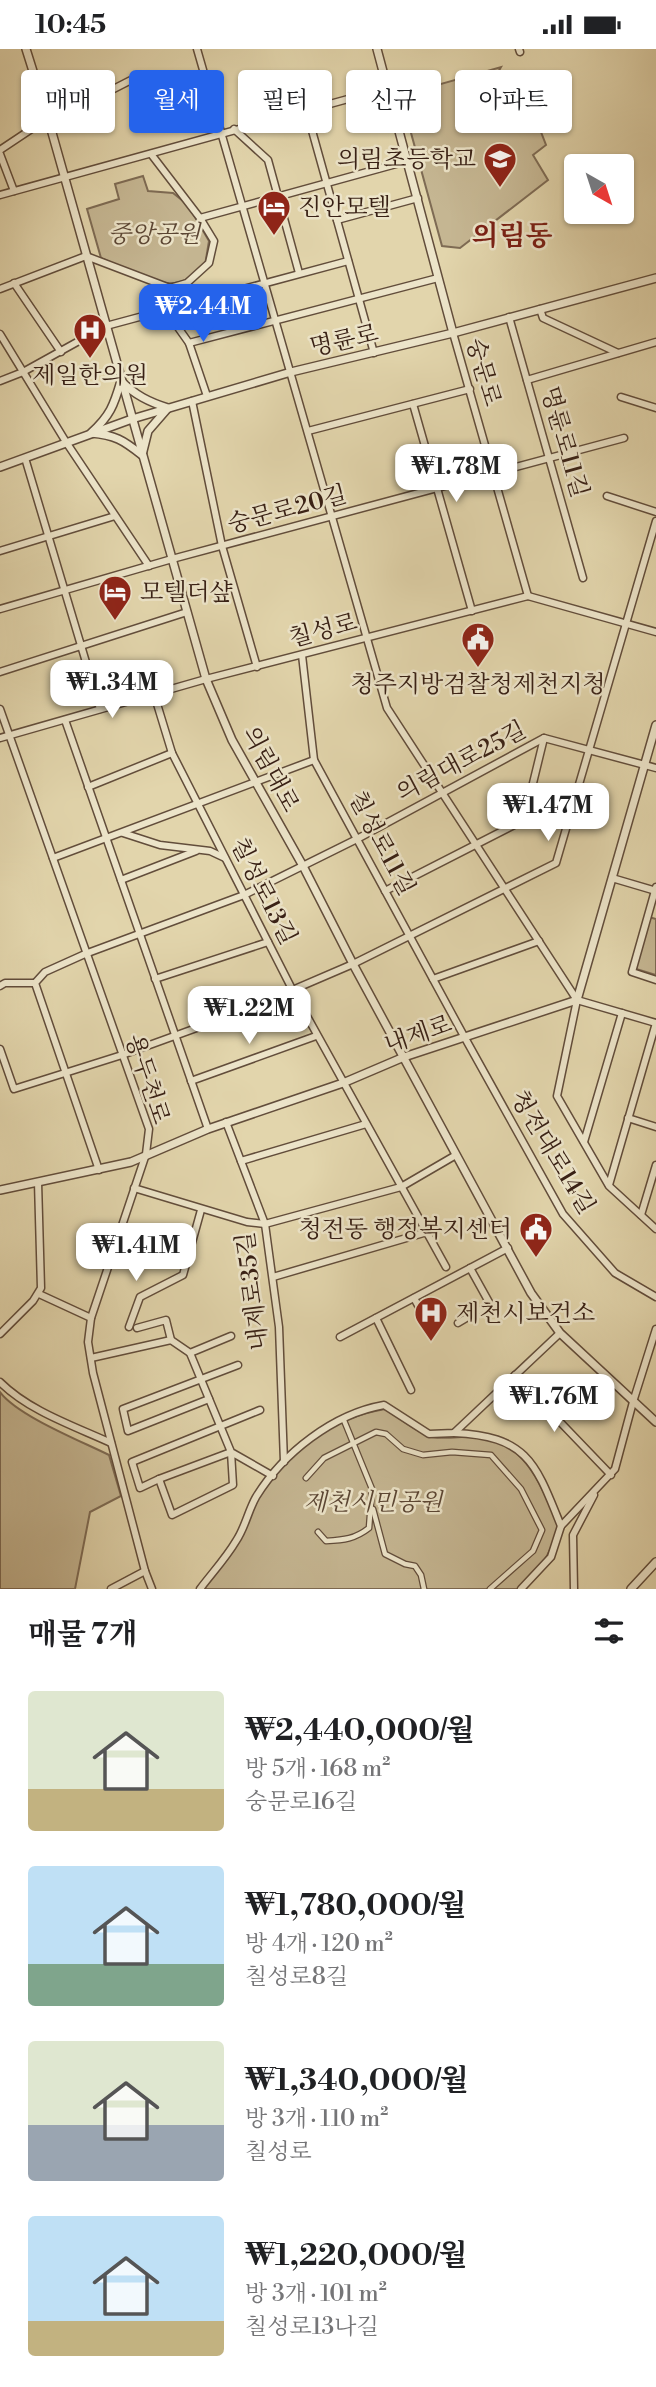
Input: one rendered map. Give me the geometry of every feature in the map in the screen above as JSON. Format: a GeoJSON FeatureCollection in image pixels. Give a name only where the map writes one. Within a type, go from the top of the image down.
{"type":"FeatureCollection","features":[{"type":"Feature","properties":{"kind":"street","name":"의림대로"},"geometry":{"type":"LineString","coordinates":[[26,49],[33,70]]}},
{"type":"Feature","properties":{"kind":"street"},"geometry":{"type":"LineString","coordinates":[[197,49],[387,708],[577,1000],[656,1023],[608,1186]]}},
{"type":"Feature","properties":{"kind":"street","name":"숭문로"},"geometry":{"type":"LineString","coordinates":[[377,49],[383,70]]}},
{"type":"Feature","properties":{"kind":"street"},"geometry":{"type":"LineString","coordinates":[[0,195],[238,128]]}},
{"type":"Feature","properties":{"kind":"street"},"geometry":{"type":"LineString","coordinates":[[234,129],[268,160],[299,274]]}},
{"type":"Feature","properties":{"kind":"street"},"geometry":{"type":"LineString","coordinates":[[14,191],[0,152],[29,133]]}},
{"type":"Feature","properties":{"kind":"street","name":"의림대로"},"geometry":{"type":"LineString","coordinates":[[52,133],[206,679],[232,740],[303,866],[531,1293],[560,1333],[656,1422]]}},
{"type":"Feature","properties":{"kind":"street"},"geometry":{"type":"LineString","coordinates":[[312,133],[374,353]]}},
{"type":"Feature","properties":{"kind":"street","name":"숭문로"},"geometry":{"type":"LineString","coordinates":[[400,133],[528,596]]}},
{"type":"Feature","properties":{"kind":"street"},"geometry":{"type":"LineString","coordinates":[[0,289],[86,256],[170,288],[187,283],[209,263],[214,241],[200,218],[151,154]]}},
{"type":"Feature","properties":{"kind":"street"},"geometry":{"type":"LineString","coordinates":[[200,218],[407,161]]}},
{"type":"Feature","properties":{"kind":"street"},"geometry":{"type":"LineString","coordinates":[[337,220],[418,198]]}},
{"type":"Feature","properties":{"kind":"street"},"geometry":{"type":"LineString","coordinates":[[0,381],[23,372],[106,326],[348,261]]}},
{"type":"Feature","properties":{"kind":"street"},"geometry":{"type":"LineString","coordinates":[[189,343],[438,278]]}},
{"type":"Feature","properties":{"kind":"street","name":"명륜로"},"geometry":{"type":"LineString","coordinates":[[0,467],[91,433],[207,396],[656,278]]}},
{"type":"Feature","properties":{"kind":"street"},"geometry":{"type":"LineString","coordinates":[[14,283],[61,352]]}},
{"type":"Feature","properties":{"kind":"street"},"geometry":{"type":"LineString","coordinates":[[165,309],[189,343],[207,396]]}},
{"type":"Feature","properties":{"kind":"street"},"geometry":{"type":"LineString","coordinates":[[540,309],[543,318],[618,353]]}},
{"type":"Feature","properties":{"kind":"street","name":"명륜로11길"},"geometry":{"type":"LineString","coordinates":[[509,317],[583,578]]}},
{"type":"Feature","properties":{"kind":"street"},"geometry":{"type":"LineString","coordinates":[[0,334],[66,442],[149,566]]}},
{"type":"Feature","properties":{"kind":"street"},"geometry":{"type":"LineString","coordinates":[[527,380],[656,342]]}},
{"type":"Feature","properties":{"kind":"street"},"geometry":{"type":"LineString","coordinates":[[121,381],[134,393],[168,408],[148,431],[142,455],[111,435],[91,433],[106,420],[121,381]]}},
{"type":"Feature","properties":{"kind":"street"},"geometry":{"type":"LineString","coordinates":[[308,431],[470,389]]}},
{"type":"Feature","properties":{"kind":"street"},"geometry":{"type":"LineString","coordinates":[[621,397],[656,408]]}},
{"type":"Feature","properties":{"kind":"street"},"geometry":{"type":"LineString","coordinates":[[192,401],[222,546],[257,667]]}},
{"type":"Feature","properties":{"kind":"street"},"geometry":{"type":"LineString","coordinates":[[413,404],[472,611]]}},
{"type":"Feature","properties":{"kind":"street","name":"숭문로20길"},"geometry":{"type":"LineString","coordinates":[[0,609],[172,559],[624,438]]}},
{"type":"Feature","properties":{"kind":"street"},"geometry":{"type":"LineString","coordinates":[[25,458],[100,709]]}},
{"type":"Feature","properties":{"kind":"street"},"geometry":{"type":"LineString","coordinates":[[607,496],[656,512]]}},
{"type":"Feature","properties":{"kind":"street"},"geometry":{"type":"LineString","coordinates":[[0,551],[116,516]]}},
{"type":"Feature","properties":{"kind":"street"},"geometry":{"type":"LineString","coordinates":[[0,1049],[15,1089],[66,1074],[293,991],[556,863],[656,521]]}},
{"type":"Feature","properties":{"kind":"street"},"geometry":{"type":"LineString","coordinates":[[528,596],[656,632]]}},
{"type":"Feature","properties":{"kind":"street","name":"칠성로"},"geometry":{"type":"LineString","coordinates":[[0,738],[206,679],[528,596]]}},
{"type":"Feature","properties":{"kind":"street"},"geometry":{"type":"LineString","coordinates":[[0,672],[187,612]]}},
{"type":"Feature","properties":{"kind":"street","name":"칠성로11길"},"geometry":{"type":"LineString","coordinates":[[302,655],[314,760],[465,1038]]}},
{"type":"Feature","properties":{"kind":"street","name":"칠성로13길"},"geometry":{"type":"LineString","coordinates":[[154,694],[172,753],[225,858],[316,1036],[446,1267]]}},
{"type":"Feature","properties":{"kind":"street","name":"용두천로"},"geometry":{"type":"LineString","coordinates":[[0,709],[149,1129],[146,1154],[88,1330],[91,1359],[111,1443],[152,1589]]}},
{"type":"Feature","properties":{"kind":"street"},"geometry":{"type":"LineString","coordinates":[[65,720],[208,1129]]}},
{"type":"Feature","properties":{"kind":"street"},"geometry":{"type":"LineString","coordinates":[[656,725],[577,1000],[557,1096],[608,1186],[656,1229]]}},
{"type":"Feature","properties":{"kind":"street"},"geometry":{"type":"LineString","coordinates":[[385,891],[524,820],[544,738]]}},
{"type":"Feature","properties":{"kind":"street","name":"의림대로25길"},"geometry":{"type":"LineString","coordinates":[[35,983],[46,972],[85,954],[244,895],[357,839],[544,738],[656,768]]}},
{"type":"Feature","properties":{"kind":"street"},"geometry":{"type":"LineString","coordinates":[[88,787],[172,753]]}},
{"type":"Feature","properties":{"kind":"street"},"geometry":{"type":"LineString","coordinates":[[53,858],[314,760]]}},
{"type":"Feature","properties":{"kind":"street"},"geometry":{"type":"LineString","coordinates":[[123,832],[160,845],[210,851],[225,858]]}},
{"type":"Feature","properties":{"kind":"street"},"geometry":{"type":"LineString","coordinates":[[121,880],[198,850]]}},
{"type":"Feature","properties":{"kind":"street"},"geometry":{"type":"LineString","coordinates":[[612,878],[656,889],[632,972],[656,980]]}},
{"type":"Feature","properties":{"kind":"street"},"geometry":{"type":"LineString","coordinates":[[433,979],[539,941]]}},
{"type":"Feature","properties":{"kind":"street"},"geometry":{"type":"LineString","coordinates":[[155,979],[268,942]]}},
{"type":"Feature","properties":{"kind":"street"},"geometry":{"type":"LineString","coordinates":[[0,985],[35,983],[99,1170]]}},
{"type":"Feature","properties":{"kind":"street","name":"내제로"},"geometry":{"type":"LineString","coordinates":[[0,1190],[131,1162],[226,1122],[342,1083],[404,1057],[577,1000]]}},
{"type":"Feature","properties":{"kind":"street"},"geometry":{"type":"LineString","coordinates":[[584,1142],[622,1013]]}},
{"type":"Feature","properties":{"kind":"street"},"geometry":{"type":"LineString","coordinates":[[191,1081],[316,1036]]}},
{"type":"Feature","properties":{"kind":"street","name":"청전대로14길"},"geometry":{"type":"LineString","coordinates":[[465,1038],[563,1215],[615,1273],[656,1297]]}},
{"type":"Feature","properties":{"kind":"street"},"geometry":{"type":"LineString","coordinates":[[628,1118],[656,1126]]}},
{"type":"Feature","properties":{"kind":"street","name":"내제로35길"},"geometry":{"type":"LineString","coordinates":[[226,1122],[265,1224],[279,1327],[284,1462]]}},
{"type":"Feature","properties":{"kind":"street"},"geometry":{"type":"LineString","coordinates":[[241,1161],[366,1124]]}},
{"type":"Feature","properties":{"kind":"street"},"geometry":{"type":"LineString","coordinates":[[134,1188],[201,1210],[265,1224],[401,1187],[456,1155]]}},
{"type":"Feature","properties":{"kind":"street"},"geometry":{"type":"LineString","coordinates":[[641,1215],[656,1165]]}},
{"type":"Feature","properties":{"kind":"street"},"geometry":{"type":"LineString","coordinates":[[0,1334],[38,1294],[42,1276],[38,1182]]}},
{"type":"Feature","properties":{"kind":"street"},"geometry":{"type":"LineString","coordinates":[[129,1327],[140,1297],[183,1275],[201,1210]]}},
{"type":"Feature","properties":{"kind":"street"},"geometry":{"type":"LineString","coordinates":[[273,1277],[427,1232]]}},
{"type":"Feature","properties":{"kind":"street"},"geometry":{"type":"LineString","coordinates":[[340,1337],[508,1248]]}},
{"type":"Feature","properties":{"kind":"street"},"geometry":{"type":"LineString","coordinates":[[458,1323],[491,1304],[470,1268]]}},
{"type":"Feature","properties":{"kind":"street"},"geometry":{"type":"LineString","coordinates":[[38,1294],[91,1318]]}},
{"type":"Feature","properties":{"kind":"street"},"geometry":{"type":"LineString","coordinates":[[414,1298],[424,1316]]}},
{"type":"Feature","properties":{"kind":"street"},"geometry":{"type":"LineString","coordinates":[[376,1318],[411,1390]]}},
{"type":"Feature","properties":{"kind":"street"},"geometry":{"type":"LineString","coordinates":[[137,1328],[166,1320],[171,1340],[190,1353],[231,1452],[233,1485],[172,1515],[159,1479]]}},
{"type":"Feature","properties":{"kind":"street"},"geometry":{"type":"LineString","coordinates":[[521,1589],[551,1557],[561,1526],[611,1475],[619,1460],[633,1402],[656,1329]]}},
{"type":"Feature","properties":{"kind":"street"},"geometry":{"type":"LineString","coordinates":[[454,1433],[560,1333]]}},
{"type":"Feature","properties":{"kind":"street"},"geometry":{"type":"LineString","coordinates":[[190,1353],[231,1336]]}},
{"type":"Feature","properties":{"kind":"street"},"geometry":{"type":"LineString","coordinates":[[91,1359],[171,1340]]}},
{"type":"Feature","properties":{"kind":"street"},"geometry":{"type":"LineString","coordinates":[[209,1399],[128,1431],[123,1409],[238,1365]]}},
{"type":"Feature","properties":{"kind":"street"},"geometry":{"type":"LineString","coordinates":[[515,1375],[611,1475]]}},
{"type":"Feature","properties":{"kind":"street"},"geometry":{"type":"LineString","coordinates":[[0,1382],[9,1391],[40,1410],[111,1443]]}},
{"type":"Feature","properties":{"kind":"street"},"geometry":{"type":"LineString","coordinates":[[200,1589],[236,1542],[256,1498],[284,1462],[342,1417],[384,1405],[429,1434],[482,1434],[496,1437],[513,1446],[536,1471],[561,1526]]}},
{"type":"Feature","properties":{"kind":"street"},"geometry":{"type":"LineString","coordinates":[[231,1452],[140,1488],[132,1462],[260,1411]]}},
{"type":"Feature","properties":{"kind":"street"},"geometry":{"type":"LineString","coordinates":[[318,1532],[326,1541],[356,1538],[369,1528],[372,1489],[342,1417]]}},
{"type":"Feature","properties":{"kind":"street"},"geometry":{"type":"LineString","coordinates":[[306,1478],[324,1458],[376,1432],[386,1434],[402,1449],[423,1455],[452,1452],[491,1455],[521,1489],[542,1529],[533,1551],[490,1589]]}},
{"type":"Feature","properties":{"kind":"street"},"geometry":{"type":"LineString","coordinates":[[231,1452],[273,1476]]}},
{"type":"Feature","properties":{"kind":"street"},"geometry":{"type":"LineString","coordinates":[[574,1589],[573,1535],[598,1488]]}},
{"type":"Feature","properties":{"kind":"street"},"geometry":{"type":"LineString","coordinates":[[372,1507],[385,1554],[415,1566],[421,1575],[424,1589]]}},
{"type":"Feature","properties":{"kind":"street"},"geometry":{"type":"LineString","coordinates":[[631,1589],[656,1562]]}},
{"type":"Feature","properties":{"kind":"street"},"geometry":{"type":"LineString","coordinates":[[111,1589],[145,1571]]}},
{"type":"Feature","properties":{"kind":"green space"},"geometry":{"type":"Polygon","coordinates":[[[455,80],[455,133],[541,133],[546,145],[533,155],[548,180],[460,248],[442,246],[411,133],[441,133],[441,84],[455,80]]]}},
{"type":"Feature","properties":{"kind":"green space","name":"중앙공원"},"geometry":{"type":"Polygon","coordinates":[[[143,176],[148,191],[173,193],[188,205],[209,241],[205,265],[177,283],[155,281],[101,258],[87,209],[119,199],[115,184],[143,176]]]}},
{"type":"Feature","properties":{"kind":"green space"},"geometry":{"type":"Polygon","coordinates":[[[649,917],[656,919],[656,975],[633,968],[649,917]]]}},
{"type":"Feature","properties":{"kind":"green space"},"geometry":{"type":"Polygon","coordinates":[[[0,1392],[35,1419],[109,1455],[121,1496],[90,1512],[75,1589],[0,1589],[0,1392]]]}},
{"type":"Feature","properties":{"kind":"green space","name":"제천시민공원"},"geometry":{"type":"Polygon","coordinates":[[[385,1409],[432,1437],[481,1437],[497,1441],[522,1458],[531,1470],[559,1527],[539,1568],[518,1589],[203,1589],[239,1535],[257,1497],[296,1451],[346,1420],[385,1409]]]}},
{"type":"Feature","properties":{"kind":"place","name":"의림초등학교"},"geometry":{"type":"Point","coordinates":[500,189]}},
{"type":"Feature","properties":{"kind":"place","name":"진안모텔"},"geometry":{"type":"Point","coordinates":[274,237]}},
{"type":"Feature","properties":{"kind":"place","name":"제일한의원"},"geometry":{"type":"Point","coordinates":[90,360]}},
{"type":"Feature","properties":{"kind":"place","name":"모텔더샾"},"geometry":{"type":"Point","coordinates":[115,622]}},
{"type":"Feature","properties":{"kind":"place","name":"청주지방검찰청제천지청"},"geometry":{"type":"Point","coordinates":[478,669]}},
{"type":"Feature","properties":{"kind":"place","name":"청전동 행정복지센터"},"geometry":{"type":"Point","coordinates":[536,1259]}},
{"type":"Feature","properties":{"kind":"place","name":"제천시보건소"},"geometry":{"type":"Point","coordinates":[431,1343]}},
{"type":"Feature","properties":{"kind":"district","name":"의림동"},"geometry":{"type":"Point","coordinates":[512,235]}}]}
